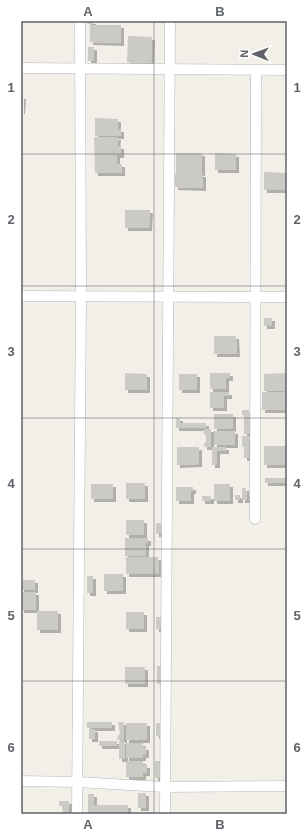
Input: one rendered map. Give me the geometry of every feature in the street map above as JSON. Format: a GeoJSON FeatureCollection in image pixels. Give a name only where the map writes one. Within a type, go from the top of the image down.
{"type":"FeatureCollection","features":[{"type":"Feature","properties":{"kind":"street"},"geometry":{"type":"LineString","coordinates":[[77,814],[81,296],[80,21]]}},
{"type":"Feature","properties":{"kind":"street"},"geometry":{"type":"LineString","coordinates":[[165,814],[170,21]]}},
{"type":"Feature","properties":{"kind":"street"},"geometry":{"type":"LineString","coordinates":[[21,68],[287,70]]}},
{"type":"Feature","properties":{"kind":"street"},"geometry":{"type":"LineString","coordinates":[[255,519],[256,70]]}},
{"type":"Feature","properties":{"kind":"street"},"geometry":{"type":"LineString","coordinates":[[21,296],[287,297]]}},
{"type":"Feature","properties":{"kind":"street"},"geometry":{"type":"LineString","coordinates":[[21,782],[77,782],[164,787],[287,786]]}},
{"type":"Feature","properties":{"kind":"building"},"geometry":{"type":"Polygon","coordinates":[[[88,21],[93,21],[93,24],[88,24],[88,21]]]}},
{"type":"Feature","properties":{"kind":"building"},"geometry":{"type":"Polygon","coordinates":[[[90,25],[121,25],[121,43],[90,42],[90,25]]]}},
{"type":"Feature","properties":{"kind":"building"},"geometry":{"type":"Polygon","coordinates":[[[128,36],[152,37],[151,63],[127,62],[128,36]]]}},
{"type":"Feature","properties":{"kind":"building"},"geometry":{"type":"Polygon","coordinates":[[[88,47],[94,47],[94,61],[88,61],[88,47]]]}},
{"type":"Feature","properties":{"kind":"building"},"geometry":{"type":"Polygon","coordinates":[[[21,96],[23,96],[22,111],[21,111],[21,96]]]}},
{"type":"Feature","properties":{"kind":"building"},"geometry":{"type":"Polygon","coordinates":[[[95,118],[118,119],[118,129],[121,129],[121,136],[95,136],[95,118]]]}},
{"type":"Feature","properties":{"kind":"building"},"geometry":{"type":"Polygon","coordinates":[[[94,137],[118,137],[117,146],[121,146],[121,155],[117,155],[117,164],[122,164],[122,173],[95,173],[94,137]]]}},
{"type":"Feature","properties":{"kind":"building"},"geometry":{"type":"Polygon","coordinates":[[[176,153],[202,153],[202,173],[176,173],[176,153]]]}},
{"type":"Feature","properties":{"kind":"building"},"geometry":{"type":"Polygon","coordinates":[[[215,153],[236,154],[236,170],[215,170],[215,153]]]}},
{"type":"Feature","properties":{"kind":"building"},"geometry":{"type":"Polygon","coordinates":[[[264,172],[287,173],[287,190],[264,190],[264,172]]]}},
{"type":"Feature","properties":{"kind":"building"},"geometry":{"type":"Polygon","coordinates":[[[175,173],[203,174],[203,188],[175,187],[175,173]]]}},
{"type":"Feature","properties":{"kind":"building"},"geometry":{"type":"Polygon","coordinates":[[[125,210],[150,210],[149,228],[125,228],[125,210]]]}},
{"type":"Feature","properties":{"kind":"building"},"geometry":{"type":"Polygon","coordinates":[[[264,318],[272,318],[272,326],[264,326],[264,318]]]}},
{"type":"Feature","properties":{"kind":"building"},"geometry":{"type":"Polygon","coordinates":[[[214,336],[236,336],[237,354],[214,354],[214,336]]]}},
{"type":"Feature","properties":{"kind":"building"},"geometry":{"type":"Polygon","coordinates":[[[125,373],[147,374],[147,390],[125,390],[125,373]]]}},
{"type":"Feature","properties":{"kind":"building"},"geometry":{"type":"Polygon","coordinates":[[[210,373],[230,373],[230,378],[226,378],[226,389],[210,389],[210,373]]]}},
{"type":"Feature","properties":{"kind":"building"},"geometry":{"type":"Polygon","coordinates":[[[287,373],[287,391],[264,391],[264,374],[287,373]]]}},
{"type":"Feature","properties":{"kind":"building"},"geometry":{"type":"Polygon","coordinates":[[[179,374],[197,374],[197,390],[179,390],[179,374]]]}},
{"type":"Feature","properties":{"kind":"building"},"geometry":{"type":"Polygon","coordinates":[[[210,392],[229,392],[229,396],[224,396],[224,408],[210,408],[210,392]]]}},
{"type":"Feature","properties":{"kind":"building"},"geometry":{"type":"Polygon","coordinates":[[[262,392],[287,392],[287,410],[262,410],[262,392]]]}},
{"type":"Feature","properties":{"kind":"building"},"geometry":{"type":"Polygon","coordinates":[[[242,410],[249,410],[250,434],[244,434],[244,415],[242,415],[242,410]]]}},
{"type":"Feature","properties":{"kind":"building"},"geometry":{"type":"Polygon","coordinates":[[[214,414],[233,414],[233,429],[214,429],[214,414]]]}},
{"type":"Feature","properties":{"kind":"building"},"geometry":{"type":"Polygon","coordinates":[[[176,418],[180,418],[180,423],[206,423],[206,428],[176,428],[176,418]]]}},
{"type":"Feature","properties":{"kind":"building"},"geometry":{"type":"Polygon","coordinates":[[[204,429],[211,429],[211,447],[204,447],[204,442],[206,443],[206,435],[204,435],[204,429]]]}},
{"type":"Feature","properties":{"kind":"building"},"geometry":{"type":"Polygon","coordinates":[[[214,431],[235,431],[235,445],[214,445],[214,431]]]}},
{"type":"Feature","properties":{"kind":"building"},"geometry":{"type":"Polygon","coordinates":[[[242,436],[249,436],[249,447],[242,447],[242,436]]]}},
{"type":"Feature","properties":{"kind":"building"},"geometry":{"type":"Polygon","coordinates":[[[264,446],[287,446],[287,465],[264,465],[264,446]]]}},
{"type":"Feature","properties":{"kind":"building"},"geometry":{"type":"Polygon","coordinates":[[[177,447],[199,447],[199,464],[177,465],[177,447]]]}},
{"type":"Feature","properties":{"kind":"building"},"geometry":{"type":"Polygon","coordinates":[[[212,447],[226,447],[226,451],[217,451],[217,465],[212,465],[212,447]]]}},
{"type":"Feature","properties":{"kind":"building"},"geometry":{"type":"Polygon","coordinates":[[[244,447],[249,447],[249,458],[244,458],[244,447]]]}},
{"type":"Feature","properties":{"kind":"building"},"geometry":{"type":"Polygon","coordinates":[[[265,478],[287,478],[287,483],[265,483],[265,478]]]}},
{"type":"Feature","properties":{"kind":"building"},"geometry":{"type":"Polygon","coordinates":[[[126,483],[145,483],[145,499],[126,499],[126,483]]]}},
{"type":"Feature","properties":{"kind":"building"},"geometry":{"type":"Polygon","coordinates":[[[91,484],[113,484],[113,499],[91,499],[91,484]]]}},
{"type":"Feature","properties":{"kind":"building"},"geometry":{"type":"Polygon","coordinates":[[[214,484],[230,484],[230,501],[214,501],[214,484]]]}},
{"type":"Feature","properties":{"kind":"building"},"geometry":{"type":"Polygon","coordinates":[[[176,487],[193,487],[193,491],[191,491],[191,501],[176,501],[176,487]]]}},
{"type":"Feature","properties":{"kind":"building"},"geometry":{"type":"Polygon","coordinates":[[[242,488],[246,488],[247,500],[242,500],[242,488]]]}},
{"type":"Feature","properties":{"kind":"building"},"geometry":{"type":"Polygon","coordinates":[[[235,495],[240,495],[240,500],[235,500],[235,495]]]}},
{"type":"Feature","properties":{"kind":"building"},"geometry":{"type":"Polygon","coordinates":[[[202,496],[211,496],[211,501],[202,501],[202,496]]]}},
{"type":"Feature","properties":{"kind":"building"},"geometry":{"type":"Polygon","coordinates":[[[126,520],[144,520],[144,535],[126,535],[126,520]]]}},
{"type":"Feature","properties":{"kind":"building"},"geometry":{"type":"Polygon","coordinates":[[[156,523],[161,523],[161,534],[156,534],[156,523]]]}},
{"type":"Feature","properties":{"kind":"building"},"geometry":{"type":"Polygon","coordinates":[[[125,538],[148,538],[148,543],[146,543],[146,556],[125,556],[125,538]]]}},
{"type":"Feature","properties":{"kind":"building"},"geometry":{"type":"Polygon","coordinates":[[[126,557],[158,557],[159,574],[126,574],[126,557]]]}},
{"type":"Feature","properties":{"kind":"building"},"geometry":{"type":"Polygon","coordinates":[[[104,574],[123,574],[123,591],[104,591],[104,574]]]}},
{"type":"Feature","properties":{"kind":"building"},"geometry":{"type":"Polygon","coordinates":[[[87,576],[93,576],[93,593],[87,593],[87,576]]]}},
{"type":"Feature","properties":{"kind":"building"},"geometry":{"type":"Polygon","coordinates":[[[21,580],[35,580],[35,590],[21,590],[21,580]]]}},
{"type":"Feature","properties":{"kind":"building"},"geometry":{"type":"Polygon","coordinates":[[[21,592],[36,592],[36,610],[21,610],[21,592]]]}},
{"type":"Feature","properties":{"kind":"building"},"geometry":{"type":"Polygon","coordinates":[[[37,611],[58,611],[58,630],[37,630],[37,611]]]}},
{"type":"Feature","properties":{"kind":"building"},"geometry":{"type":"Polygon","coordinates":[[[126,612],[144,612],[144,629],[126,629],[126,612]]]}},
{"type":"Feature","properties":{"kind":"building"},"geometry":{"type":"Polygon","coordinates":[[[156,617],[162,617],[162,629],[156,629],[156,617]]]}},
{"type":"Feature","properties":{"kind":"building"},"geometry":{"type":"Polygon","coordinates":[[[157,666],[164,666],[164,684],[157,684],[157,666]]]}},
{"type":"Feature","properties":{"kind":"building"},"geometry":{"type":"Polygon","coordinates":[[[125,667],[145,667],[145,684],[125,684],[125,667]]]}},
{"type":"Feature","properties":{"kind":"building"},"geometry":{"type":"Polygon","coordinates":[[[87,722],[112,722],[112,728],[87,728],[87,722]]]}},
{"type":"Feature","properties":{"kind":"building"},"geometry":{"type":"Polygon","coordinates":[[[118,722],[124,722],[124,740],[117,740],[118,735],[120,734],[118,722]]]}},
{"type":"Feature","properties":{"kind":"building"},"geometry":{"type":"Polygon","coordinates":[[[126,723],[147,723],[147,740],[126,740],[126,723]]]}},
{"type":"Feature","properties":{"kind":"building"},"geometry":{"type":"Polygon","coordinates":[[[156,723],[162,723],[162,736],[156,736],[156,723]]]}},
{"type":"Feature","properties":{"kind":"building"},"geometry":{"type":"Polygon","coordinates":[[[89,729],[95,729],[95,739],[89,739],[89,729]]]}},
{"type":"Feature","properties":{"kind":"building"},"geometry":{"type":"Polygon","coordinates":[[[99,741],[117,741],[117,746],[99,746],[99,741]]]}},
{"type":"Feature","properties":{"kind":"building"},"geometry":{"type":"Polygon","coordinates":[[[119,741],[125,741],[125,759],[119,759],[119,741]]]}},
{"type":"Feature","properties":{"kind":"building"},"geometry":{"type":"Polygon","coordinates":[[[126,743],[143,743],[143,747],[146,747],[146,755],[143,755],[143,758],[126,758],[126,743]]]}},
{"type":"Feature","properties":{"kind":"building"},"geometry":{"type":"Polygon","coordinates":[[[126,761],[143,761],[143,765],[147,765],[147,773],[143,773],[143,777],[126,777],[126,761]]]}},
{"type":"Feature","properties":{"kind":"building"},"geometry":{"type":"Polygon","coordinates":[[[155,761],[163,761],[163,778],[155,778],[155,761]]]}},
{"type":"Feature","properties":{"kind":"building"},"geometry":{"type":"Polygon","coordinates":[[[138,793],[146,793],[146,808],[138,808],[138,793]]]}},
{"type":"Feature","properties":{"kind":"building"},"geometry":{"type":"Polygon","coordinates":[[[88,794],[94,794],[94,805],[128,805],[128,813],[88,813],[88,794]]]}},
{"type":"Feature","properties":{"kind":"building"},"geometry":{"type":"Polygon","coordinates":[[[59,801],[69,801],[69,814],[63,814],[62,806],[59,806],[59,801]]]}}]}
